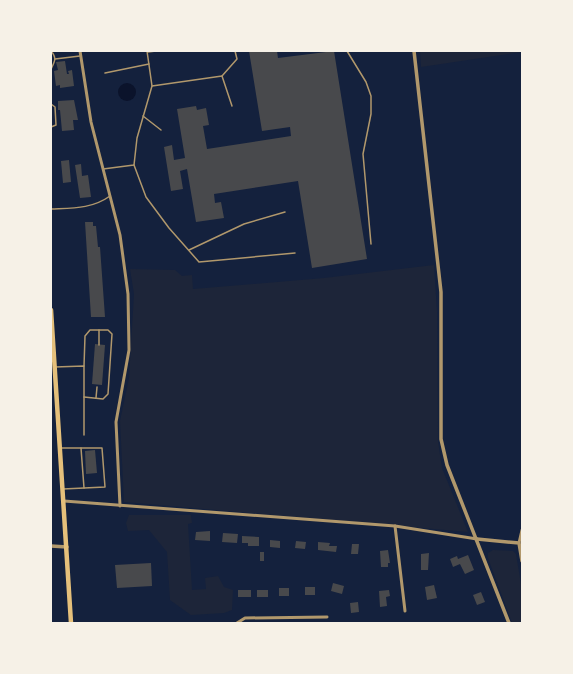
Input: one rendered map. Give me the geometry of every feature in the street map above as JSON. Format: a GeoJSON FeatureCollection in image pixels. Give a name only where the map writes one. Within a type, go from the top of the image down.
{"type":"FeatureCollection","features":[{"type":"Feature","properties":{"kind":"main road"},"geometry":{"type":"LineString","coordinates":[[51,310],[71,623]]}},
{"type":"Feature","properties":{"kind":"street"},"geometry":{"type":"LineString","coordinates":[[80,51],[91,122],[120,235],[128,294],[129,350],[116,422],[120,506]]}},
{"type":"Feature","properties":{"kind":"street"},"geometry":{"type":"LineString","coordinates":[[414,51],[441,292],[441,439],[447,465],[509,623]]}},
{"type":"Feature","properties":{"kind":"street"},"geometry":{"type":"LineString","coordinates":[[64,501],[394,526],[477,539],[519,543]]}},
{"type":"Feature","properties":{"kind":"street"},"geometry":{"type":"LineString","coordinates":[[394,526],[405,611]]}},
{"type":"Feature","properties":{"kind":"street"},"geometry":{"type":"LineString","coordinates":[[522,530],[519,543],[522,561]]}},
{"type":"Feature","properties":{"kind":"street"},"geometry":{"type":"LineString","coordinates":[[51,546],[67,547]]}},
{"type":"Feature","properties":{"kind":"street"},"geometry":{"type":"LineString","coordinates":[[237,623],[245,618],[328,617]]}},
{"type":"Feature","properties":{"kind":"lane"},"geometry":{"type":"LineString","coordinates":[[51,51],[55,59],[51,69]]}},
{"type":"Feature","properties":{"kind":"lane"},"geometry":{"type":"LineString","coordinates":[[156,51],[147,52],[152,86],[137,138],[134,165],[146,197],[168,228],[199,262],[295,253]]}},
{"type":"Feature","properties":{"kind":"lane"},"geometry":{"type":"LineString","coordinates":[[152,86],[222,76],[237,59],[235,51]]}},
{"type":"Feature","properties":{"kind":"lane"},"geometry":{"type":"LineString","coordinates":[[347,51],[366,82],[372,96],[371,114],[363,154],[371,244]]}},
{"type":"Feature","properties":{"kind":"lane"},"geometry":{"type":"LineString","coordinates":[[55,59],[80,56]]}},
{"type":"Feature","properties":{"kind":"lane"},"geometry":{"type":"LineString","coordinates":[[105,73],[149,64]]}},
{"type":"Feature","properties":{"kind":"lane"},"geometry":{"type":"LineString","coordinates":[[222,76],[232,106]]}},
{"type":"Feature","properties":{"kind":"lane"},"geometry":{"type":"LineString","coordinates":[[51,104],[55,107],[56,125],[51,127]]}},
{"type":"Feature","properties":{"kind":"lane"},"geometry":{"type":"LineString","coordinates":[[143,116],[161,130]]}},
{"type":"Feature","properties":{"kind":"lane"},"geometry":{"type":"LineString","coordinates":[[103,169],[134,165]]}},
{"type":"Feature","properties":{"kind":"lane"},"geometry":{"type":"LineString","coordinates":[[51,209],[83,208],[96,205],[111,196]]}},
{"type":"Feature","properties":{"kind":"lane"},"geometry":{"type":"LineString","coordinates":[[188,250],[244,224],[285,212]]}},
{"type":"Feature","properties":{"kind":"lane"},"geometry":{"type":"LineString","coordinates":[[84,397],[103,399],[108,394],[112,334],[108,330],[90,330],[85,336],[84,366],[84,397],[84,435]]}},
{"type":"Feature","properties":{"kind":"lane"},"geometry":{"type":"LineString","coordinates":[[99,330],[99,345]]}},
{"type":"Feature","properties":{"kind":"lane"},"geometry":{"type":"LineString","coordinates":[[55,367],[84,366]]}},
{"type":"Feature","properties":{"kind":"lane"},"geometry":{"type":"LineString","coordinates":[[96,398],[97,387]]}},
{"type":"Feature","properties":{"kind":"lane"},"geometry":{"type":"LineString","coordinates":[[60,448],[102,448],[105,487],[63,489]]}},
{"type":"Feature","properties":{"kind":"lane"},"geometry":{"type":"LineString","coordinates":[[81,448],[84,488]]}},
{"type":"Feature","properties":{"kind":"shaded area"},"geometry":{"type":"Polygon","coordinates":[[[420,51],[522,51],[522,52],[421,67],[420,51]]]}},
{"type":"Feature","properties":{"kind":"shaded area"},"geometry":{"type":"Polygon","coordinates":[[[127,83],[133,86],[136,92],[133,98],[127,101],[121,98],[118,92],[121,86],[127,83]]]}},
{"type":"Feature","properties":{"kind":"shaded area"},"geometry":{"type":"Polygon","coordinates":[[[434,265],[437,311],[438,441],[442,468],[468,532],[124,502],[120,421],[129,378],[134,294],[130,269],[175,270],[182,276],[192,275],[193,289],[324,278],[434,265]]]}},
{"type":"Feature","properties":{"kind":"shaded area"},"geometry":{"type":"Polygon","coordinates":[[[129,515],[191,515],[192,523],[188,524],[192,590],[206,589],[205,578],[218,576],[224,587],[233,590],[232,610],[224,613],[191,615],[170,600],[167,552],[149,530],[128,531],[126,523],[129,515]]]}},
{"type":"Feature","properties":{"kind":"shaded area"},"geometry":{"type":"Polygon","coordinates":[[[493,550],[513,551],[516,554],[522,590],[522,623],[512,623],[488,558],[488,553],[493,550]]]}},
{"type":"Feature","properties":{"kind":"building"},"geometry":{"type":"Polygon","coordinates":[[[249,51],[277,51],[278,58],[334,51],[367,259],[312,268],[298,181],[214,194],[215,203],[221,202],[224,218],[196,222],[187,169],[180,171],[183,189],[171,191],[164,147],[172,145],[174,160],[185,158],[177,109],[196,106],[197,110],[206,108],[209,125],[203,126],[207,149],[291,136],[290,127],[262,131],[249,51]]]}},
{"type":"Feature","properties":{"kind":"building"},"geometry":{"type":"Polygon","coordinates":[[[65,61],[67,74],[69,74],[68,71],[72,70],[74,86],[60,88],[60,85],[56,86],[54,71],[58,70],[56,62],[65,61]]]}},
{"type":"Feature","properties":{"kind":"building"},"geometry":{"type":"Polygon","coordinates":[[[74,100],[78,120],[73,120],[74,130],[62,131],[58,101],[74,100]]]}},
{"type":"Feature","properties":{"kind":"building"},"geometry":{"type":"Polygon","coordinates":[[[69,160],[71,182],[63,183],[61,161],[69,160]]]}},
{"type":"Feature","properties":{"kind":"building"},"geometry":{"type":"Polygon","coordinates":[[[81,164],[82,176],[88,175],[91,197],[80,198],[75,165],[81,164]]]}},
{"type":"Feature","properties":{"kind":"building"},"geometry":{"type":"Polygon","coordinates":[[[85,222],[93,222],[93,226],[96,226],[98,247],[100,247],[105,317],[91,317],[85,222]]]}},
{"type":"Feature","properties":{"kind":"building"},"geometry":{"type":"Polygon","coordinates":[[[95,344],[105,345],[102,385],[92,384],[95,344]]]}},
{"type":"Feature","properties":{"kind":"building"},"geometry":{"type":"Polygon","coordinates":[[[95,450],[97,473],[86,474],[85,451],[95,450]]]}},
{"type":"Feature","properties":{"kind":"building"},"geometry":{"type":"Polygon","coordinates":[[[210,531],[210,541],[195,540],[196,532],[210,531]]]}},
{"type":"Feature","properties":{"kind":"building"},"geometry":{"type":"Polygon","coordinates":[[[223,533],[238,534],[237,543],[222,542],[223,533]]]}},
{"type":"Feature","properties":{"kind":"building"},"geometry":{"type":"Polygon","coordinates":[[[242,536],[259,537],[259,546],[248,546],[248,543],[242,543],[242,536]]]}},
{"type":"Feature","properties":{"kind":"building"},"geometry":{"type":"Polygon","coordinates":[[[270,540],[280,541],[280,548],[270,547],[270,540]]]}},
{"type":"Feature","properties":{"kind":"building"},"geometry":{"type":"Polygon","coordinates":[[[296,541],[306,542],[305,549],[295,548],[296,541]]]}},
{"type":"Feature","properties":{"kind":"building"},"geometry":{"type":"Polygon","coordinates":[[[318,542],[330,543],[329,546],[337,546],[336,552],[318,550],[318,542]]]}},
{"type":"Feature","properties":{"kind":"building"},"geometry":{"type":"Polygon","coordinates":[[[352,544],[359,544],[358,554],[351,554],[352,544]]]}},
{"type":"Feature","properties":{"kind":"building"},"geometry":{"type":"Polygon","coordinates":[[[388,550],[390,563],[388,563],[388,567],[381,567],[380,551],[388,550]]]}},
{"type":"Feature","properties":{"kind":"building"},"geometry":{"type":"Polygon","coordinates":[[[260,552],[264,552],[264,561],[260,561],[260,552]]]}},
{"type":"Feature","properties":{"kind":"building"},"geometry":{"type":"Polygon","coordinates":[[[429,553],[428,570],[421,570],[421,554],[429,553]]]}},
{"type":"Feature","properties":{"kind":"building"},"geometry":{"type":"Polygon","coordinates":[[[468,555],[474,570],[465,574],[460,564],[453,567],[450,559],[457,556],[458,559],[468,555]]]}},
{"type":"Feature","properties":{"kind":"building"},"geometry":{"type":"Polygon","coordinates":[[[151,563],[152,586],[117,588],[115,565],[151,563]]]}},
{"type":"Feature","properties":{"kind":"building"},"geometry":{"type":"Polygon","coordinates":[[[333,583],[344,586],[342,594],[331,591],[333,583]]]}},
{"type":"Feature","properties":{"kind":"building"},"geometry":{"type":"Polygon","coordinates":[[[434,585],[437,598],[427,600],[425,587],[434,585]]]}},
{"type":"Feature","properties":{"kind":"building"},"geometry":{"type":"Polygon","coordinates":[[[305,587],[315,587],[315,595],[305,595],[305,587]]]}},
{"type":"Feature","properties":{"kind":"building"},"geometry":{"type":"Polygon","coordinates":[[[279,588],[289,588],[289,596],[279,596],[279,588]]]}},
{"type":"Feature","properties":{"kind":"building"},"geometry":{"type":"Polygon","coordinates":[[[238,590],[251,590],[251,597],[238,597],[238,590]]]}},
{"type":"Feature","properties":{"kind":"building"},"geometry":{"type":"Polygon","coordinates":[[[257,590],[268,590],[268,597],[257,597],[257,590]]]}},
{"type":"Feature","properties":{"kind":"building"},"geometry":{"type":"Polygon","coordinates":[[[389,590],[390,596],[386,597],[387,606],[380,607],[379,591],[389,590]]]}},
{"type":"Feature","properties":{"kind":"building"},"geometry":{"type":"Polygon","coordinates":[[[481,592],[485,602],[477,605],[473,595],[481,592]]]}},
{"type":"Feature","properties":{"kind":"building"},"geometry":{"type":"Polygon","coordinates":[[[358,602],[359,612],[351,613],[350,603],[358,602]]]}}]}
